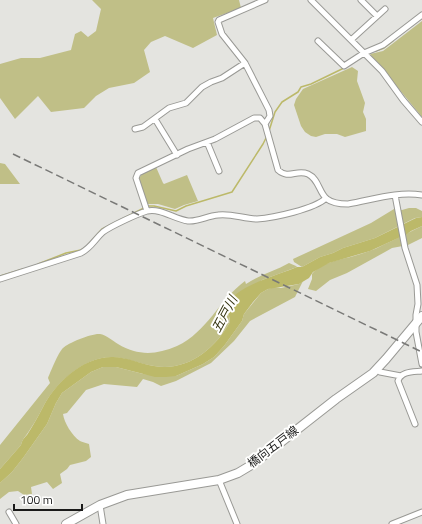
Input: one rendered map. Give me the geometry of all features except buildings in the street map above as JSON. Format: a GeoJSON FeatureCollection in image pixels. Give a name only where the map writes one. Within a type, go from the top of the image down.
{"type":"FeatureCollection","features":[{"type":"Feature","properties":{"kind":"main road","name":"橋向五戸線"},"geometry":{"type":"LineString","coordinates":[[66,524],[100,504],[128,495],[219,480],[238,473],[253,464],[317,413],[365,380],[378,369],[422,316]]}},
{"type":"Feature","properties":{"kind":"street"},"geometry":{"type":"LineString","coordinates":[[265,124],[270,116],[269,110],[245,63],[222,34],[218,22],[219,20],[266,0]]}},
{"type":"Feature","properties":{"kind":"street"},"geometry":{"type":"LineString","coordinates":[[311,0],[382,71],[403,100],[422,122]]}},
{"type":"Feature","properties":{"kind":"street"},"geometry":{"type":"LineString","coordinates":[[362,0],[377,16]]}},
{"type":"Feature","properties":{"kind":"street"},"geometry":{"type":"LineString","coordinates":[[351,40],[385,9]]}},
{"type":"Feature","properties":{"kind":"street"},"geometry":{"type":"LineString","coordinates":[[318,41],[344,66],[364,53],[383,45],[422,16]]}},
{"type":"Feature","properties":{"kind":"street"},"geometry":{"type":"LineString","coordinates":[[135,129],[144,127],[169,108],[186,103],[202,87],[222,78],[245,63]]}},
{"type":"Feature","properties":{"kind":"street"},"geometry":{"type":"LineString","coordinates":[[147,211],[136,178],[137,174],[214,139],[254,118],[260,118],[265,124],[278,170],[286,175],[299,173],[307,174],[314,179],[326,198],[340,204],[348,204],[396,195],[422,195]]}},
{"type":"Feature","properties":{"kind":"street"},"geometry":{"type":"LineString","coordinates":[[155,119],[177,155]]}},
{"type":"Feature","properties":{"kind":"street"},"geometry":{"type":"LineString","coordinates":[[207,142],[219,171]]}},
{"type":"Feature","properties":{"kind":"street"},"geometry":{"type":"LineString","coordinates":[[396,195],[405,248],[417,285],[418,304],[416,315],[416,332],[422,364]]}},
{"type":"Feature","properties":{"kind":"street"},"geometry":{"type":"LineString","coordinates":[[0,279],[81,253],[91,246],[102,233],[147,211],[158,211],[188,220],[197,220],[225,214],[256,219],[273,217],[302,209],[322,202],[326,198]]}},
{"type":"Feature","properties":{"kind":"street"},"geometry":{"type":"LineString","coordinates":[[378,369],[380,372],[400,376],[422,371]]}},
{"type":"Feature","properties":{"kind":"street"},"geometry":{"type":"LineString","coordinates":[[400,376],[398,385],[415,424]]}},
{"type":"Feature","properties":{"kind":"street"},"geometry":{"type":"LineString","coordinates":[[219,480],[237,524]]}},
{"type":"Feature","properties":{"kind":"street"},"geometry":{"type":"LineString","coordinates":[[100,504],[103,524]]}},
{"type":"Feature","properties":{"kind":"street"},"geometry":{"type":"LineString","coordinates":[[9,512],[16,524]]}},
{"type":"Feature","properties":{"kind":"street"},"geometry":{"type":"LineString","coordinates":[[392,524],[422,512]]}},
{"type":"Feature","properties":{"kind":"shaded area"},"geometry":{"type":"Polygon","coordinates":[[[92,0],[239,0],[241,8],[213,18],[217,35],[193,48],[165,36],[151,42],[144,50],[150,72],[134,83],[109,88],[96,96],[84,108],[51,112],[38,96],[15,119],[0,98],[0,64],[21,58],[40,58],[71,50],[75,34],[81,31],[88,37],[96,31],[101,9],[92,0]]]}},
{"type":"Feature","properties":{"kind":"shaded area"},"geometry":{"type":"Polygon","coordinates":[[[422,21],[422,117],[370,54],[383,51],[422,21]]]}},
{"type":"Feature","properties":{"kind":"shaded area"},"geometry":{"type":"Polygon","coordinates":[[[352,67],[358,71],[357,81],[365,103],[363,112],[366,119],[366,131],[345,137],[337,134],[325,134],[316,137],[311,136],[305,132],[301,126],[294,105],[296,99],[303,89],[352,67]]]}},
{"type":"Feature","properties":{"kind":"shaded area"},"geometry":{"type":"Polygon","coordinates":[[[0,163],[5,164],[20,184],[0,184],[0,163]]]}},
{"type":"Feature","properties":{"kind":"shaded area"},"geometry":{"type":"Polygon","coordinates":[[[156,167],[164,184],[187,175],[198,201],[175,209],[158,204],[147,204],[139,178],[143,173],[156,167]]]}},
{"type":"Feature","properties":{"kind":"shaded area"},"geometry":{"type":"Polygon","coordinates":[[[416,208],[422,211],[422,217],[415,218],[375,238],[320,257],[302,267],[294,262],[293,259],[371,223],[394,209],[402,210],[416,208]]]}},
{"type":"Feature","properties":{"kind":"shaded area"},"geometry":{"type":"Polygon","coordinates":[[[422,217],[422,226],[407,234],[370,251],[329,263],[313,272],[309,278],[299,284],[268,289],[261,293],[244,314],[242,321],[224,346],[214,357],[203,364],[176,376],[166,377],[155,377],[116,367],[103,367],[91,372],[62,393],[47,424],[12,472],[0,483],[0,469],[21,445],[47,400],[62,381],[81,366],[91,361],[113,357],[154,366],[166,367],[189,362],[208,349],[224,332],[230,322],[228,306],[231,299],[247,287],[269,277],[297,267],[302,267],[320,257],[343,248],[375,238],[416,218],[422,217]]]}},
{"type":"Feature","properties":{"kind":"shaded area"},"geometry":{"type":"Polygon","coordinates":[[[422,226],[422,238],[408,245],[392,248],[347,273],[330,280],[316,291],[308,289],[312,279],[312,274],[326,264],[373,250],[422,226]]]}},
{"type":"Feature","properties":{"kind":"shaded area"},"geometry":{"type":"Polygon","coordinates":[[[289,263],[297,267],[262,280],[228,311],[230,322],[216,341],[199,356],[189,362],[166,367],[154,366],[113,357],[102,358],[91,361],[71,373],[54,390],[23,439],[21,445],[0,469],[0,445],[50,383],[48,378],[63,348],[75,341],[96,334],[107,337],[133,351],[147,353],[162,351],[177,346],[197,333],[228,297],[245,281],[246,284],[289,263]]]}},
{"type":"Feature","properties":{"kind":"shaded area"},"geometry":{"type":"Polygon","coordinates":[[[303,281],[295,297],[250,321],[234,341],[211,363],[176,381],[161,386],[143,379],[137,387],[104,384],[86,390],[67,413],[63,414],[67,425],[74,436],[80,441],[89,444],[91,457],[86,461],[70,465],[60,474],[62,483],[53,489],[47,482],[31,487],[32,494],[24,495],[18,491],[9,492],[0,499],[0,483],[12,472],[47,424],[62,393],[91,372],[103,367],[116,367],[143,374],[176,376],[203,364],[214,357],[224,346],[242,321],[244,314],[261,293],[274,287],[281,288],[299,284],[303,281]]]}},
{"type":"Feature","properties":{"kind":"waterway"},"geometry":{"type":"LineString","coordinates":[[402,33],[422,18]]}},
{"type":"Feature","properties":{"kind":"waterway"},"geometry":{"type":"LineString","coordinates":[[376,51],[384,48],[393,41]]}},
{"type":"Feature","properties":{"kind":"waterway"},"geometry":{"type":"LineString","coordinates":[[269,131],[275,112],[282,102],[298,92],[301,87],[311,84],[344,68]]}},
{"type":"Feature","properties":{"kind":"waterway"},"geometry":{"type":"LineString","coordinates":[[147,206],[176,211],[186,206],[232,192],[267,136]]}},
{"type":"Feature","properties":{"kind":"waterway"},"geometry":{"type":"LineString","coordinates":[[38,264],[66,253],[81,250],[86,247],[102,229],[144,208]]}},
{"type":"Feature","properties":{"kind":"waterway"},"geometry":{"type":"LineString","coordinates":[[0,276],[23,269]]}},
{"type":"Feature","properties":{"kind":"railway"},"geometry":{"type":"LineString","coordinates":[[13,154],[422,352]]}},
{"type":"Feature","properties":{"kind":"water label","name":"五戸川"},"geometry":{"type":"Point","coordinates":[224,314]}}]}
